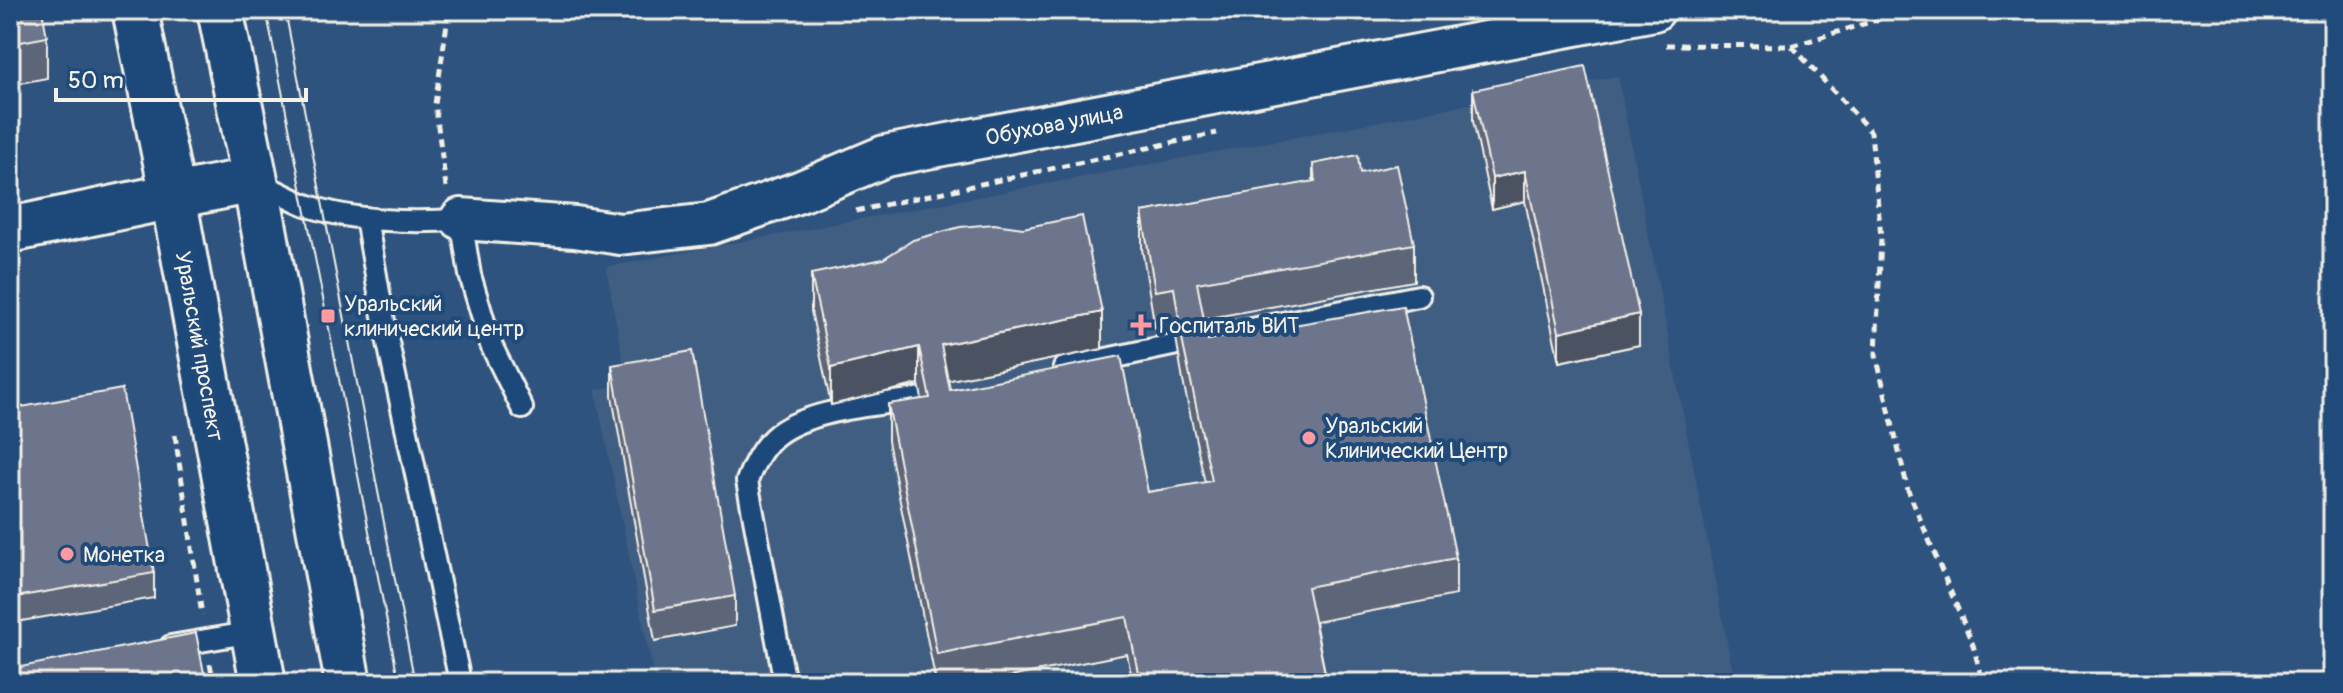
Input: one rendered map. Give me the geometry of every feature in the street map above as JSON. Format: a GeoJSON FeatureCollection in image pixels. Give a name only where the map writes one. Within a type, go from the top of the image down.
{"type":"FeatureCollection","features":[{"type":"Feature","properties":{"kind":"main road","name":"Уральский проспект"},"geometry":{"type":"LineString","coordinates":[[135,10],[173,196],[263,683]]}},
{"type":"Feature","properties":{"kind":"main road"},"geometry":{"type":"LineString","coordinates":[[220,10],[255,180],[348,683]]}},
{"type":"Feature","properties":{"kind":"main road"},"geometry":{"type":"LineString","coordinates":[[10,230],[255,180]]}},
{"type":"Feature","properties":{"kind":"street","name":"Обухова улица"},"geometry":{"type":"LineString","coordinates":[[455,220],[575,227],[620,234],[709,224],[802,191],[885,156],[1652,27]]}},
{"type":"Feature","properties":{"kind":"lane"},"geometry":{"type":"LineString","coordinates":[[255,180],[325,211],[366,218],[455,220],[491,345],[522,408]]}},
{"type":"Feature","properties":{"kind":"lane"},"geometry":{"type":"LineString","coordinates":[[366,218],[386,333],[458,672],[457,683]]}},
{"type":"Feature","properties":{"kind":"lane"},"geometry":{"type":"LineString","coordinates":[[1201,339],[1419,296]]}},
{"type":"Feature","properties":{"kind":"lane"},"geometry":{"type":"LineString","coordinates":[[1052,370],[1177,344]]}},
{"type":"Feature","properties":{"kind":"lane"},"geometry":{"type":"LineString","coordinates":[[785,683],[747,481],[755,460],[773,438],[796,423],[820,415],[922,398]]}},
{"type":"Feature","properties":{"kind":"lane"},"geometry":{"type":"LineString","coordinates":[[145,651],[253,632]]}},
{"type":"Feature","properties":{"kind":"path"},"geometry":{"type":"LineString","coordinates":[[449,10],[435,104],[455,220]]}},
{"type":"Feature","properties":{"kind":"path"},"geometry":{"type":"LineString","coordinates":[[1652,27],[1792,46],[1909,10]]}},
{"type":"Feature","properties":{"kind":"path"},"geometry":{"type":"LineString","coordinates":[[1792,46],[1871,132],[1881,237],[1876,355],[1908,490],[1973,645],[1983,683]]}},
{"type":"Feature","properties":{"kind":"path"},"geometry":{"type":"LineString","coordinates":[[843,213],[1231,130]]}},
{"type":"Feature","properties":{"kind":"shaded area","name":"Госпиталь ВИТ"},"geometry":{"type":"Polygon","coordinates":[[[1618,76],[1735,683],[655,683],[595,390],[627,383],[606,267],[1618,76]]]}},
{"type":"Feature","properties":{"kind":"building"},"geometry":{"type":"Polygon","coordinates":[[[10,10],[42,10],[47,37],[10,44],[10,10]]]}},
{"type":"Feature","properties":{"kind":"building"},"geometry":{"type":"Polygon","coordinates":[[[1585,66],[1639,314],[1559,332],[1525,171],[1492,178],[1473,90],[1585,66]]]}},
{"type":"Feature","properties":{"kind":"building","name":"Уральский Клинический Центр"},"geometry":{"type":"Polygon","coordinates":[[[1358,155],[1360,173],[1397,165],[1414,244],[1197,283],[1208,340],[1403,306],[1456,558],[1307,587],[1327,683],[1140,683],[1127,617],[937,654],[888,404],[930,398],[919,347],[831,368],[811,274],[883,259],[913,240],[960,227],[994,224],[1023,228],[1082,216],[1102,312],[941,345],[950,390],[1121,356],[1148,492],[1212,481],[1174,288],[1155,291],[1142,212],[1315,181],[1313,164],[1358,155]]]}},
{"type":"Feature","properties":{"kind":"building"},"geometry":{"type":"Polygon","coordinates":[[[692,351],[735,596],[655,610],[612,365],[692,351]]]}},
{"type":"Feature","properties":{"kind":"building"},"geometry":{"type":"Polygon","coordinates":[[[122,389],[154,573],[10,598],[10,409],[122,389]]]}},
{"type":"Feature","properties":{"kind":"building"},"geometry":{"type":"Polygon","coordinates":[[[196,633],[206,683],[10,683],[10,669],[196,633]]]}},
{"type":"Feature","properties":{"kind":"tram line"},"geometry":{"type":"LineString","coordinates":[[266,10],[399,683]]}},
{"type":"Feature","properties":{"kind":"tram line"},"geometry":{"type":"LineString","coordinates":[[285,10],[415,683]]}},
{"type":"Feature","properties":{"kind":"place","name":"Уральский клинический центр"},"geometry":{"type":"Point","coordinates":[328,316]}},
{"type":"Feature","properties":{"kind":"place","name":"Госпиталь ВИТ"},"geometry":{"type":"Point","coordinates":[1141,325]}},
{"type":"Feature","properties":{"kind":"place","name":"Уральский Клинический Центр"},"geometry":{"type":"Point","coordinates":[1309,438]}},
{"type":"Feature","properties":{"kind":"place","name":"Монетка"},"geometry":{"type":"Point","coordinates":[67,554]}}]}
